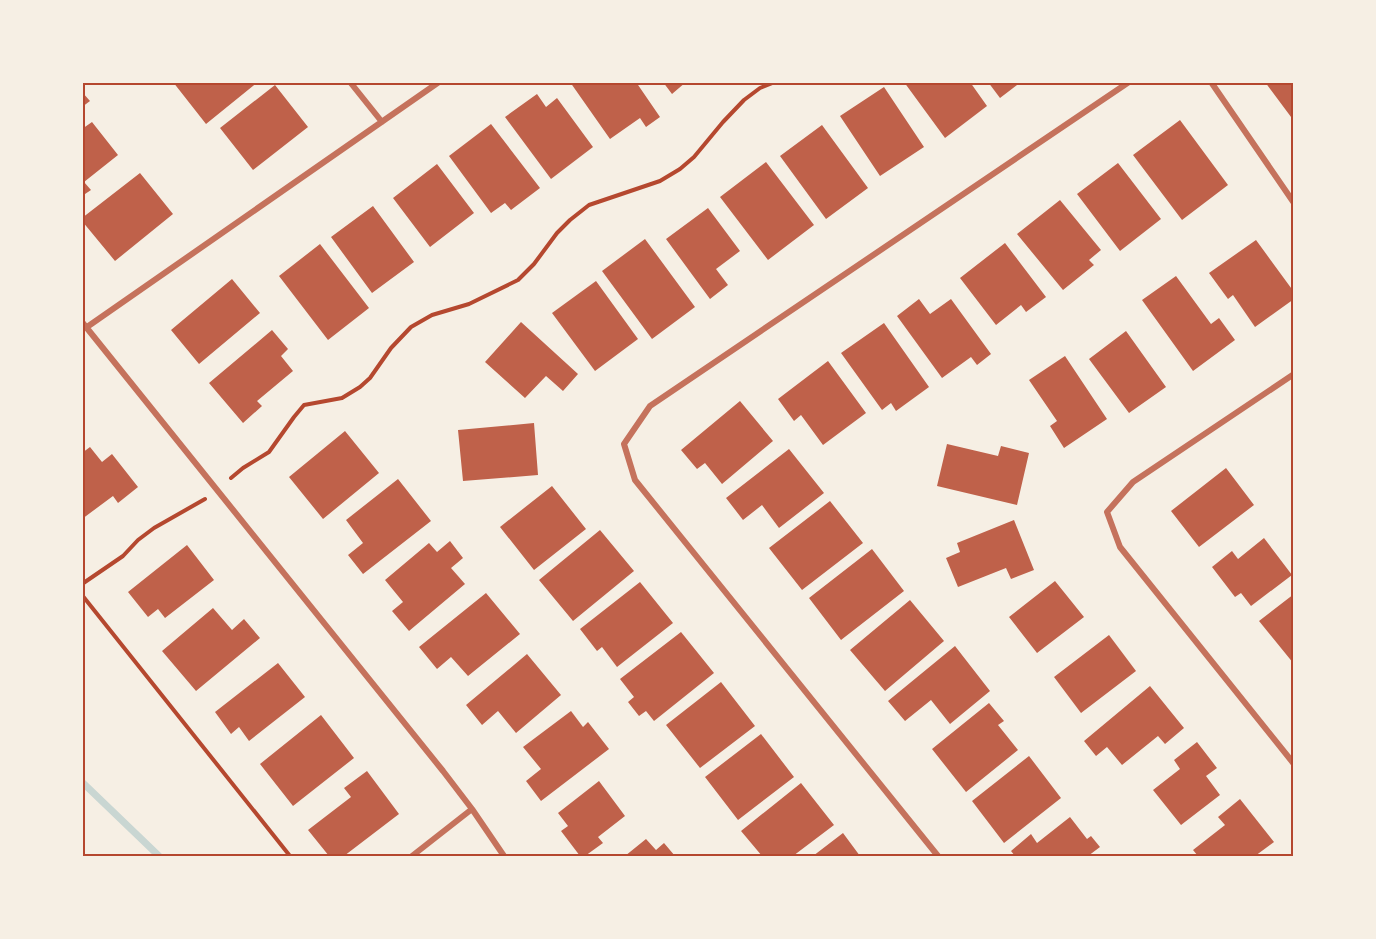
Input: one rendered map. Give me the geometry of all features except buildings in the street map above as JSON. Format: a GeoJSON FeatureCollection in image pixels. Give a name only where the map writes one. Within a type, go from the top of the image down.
{"type":"FeatureCollection","features":[{"type":"Feature","properties":{"kind":"street"},"geometry":{"type":"LineString","coordinates":[[350,82],[382,122]]}},
{"type":"Feature","properties":{"kind":"street"},"geometry":{"type":"LineString","coordinates":[[439,82],[85,324],[443,771],[504,856]]}},
{"type":"Feature","properties":{"kind":"street"},"geometry":{"type":"LineString","coordinates":[[938,856],[635,480],[624,444],[650,406],[1129,82]]}},
{"type":"Feature","properties":{"kind":"street"},"geometry":{"type":"LineString","coordinates":[[1210,82],[1293,203]]}},
{"type":"Feature","properties":{"kind":"street"},"geometry":{"type":"LineString","coordinates":[[1293,374],[1133,482],[1107,512],[1120,547],[1293,764]]}},
{"type":"Feature","properties":{"kind":"street"},"geometry":{"type":"LineString","coordinates":[[412,856],[472,809]]}},
{"type":"Feature","properties":{"kind":"path"},"geometry":{"type":"LineString","coordinates":[[231,478],[269,452],[304,405],[342,398],[360,387],[411,327],[432,315],[469,304],[518,280],[534,264],[557,233],[589,205],[660,181],[680,169],[694,157],[744,100],[760,88],[775,82]]}},
{"type":"Feature","properties":{"kind":"path"},"geometry":{"type":"LineString","coordinates":[[82,584],[123,556],[138,540],[154,528],[205,499]]}},
{"type":"Feature","properties":{"kind":"path"},"geometry":{"type":"LineString","coordinates":[[82,595],[290,856]]}},
{"type":"Feature","properties":{"kind":"waterway"},"geometry":{"type":"LineString","coordinates":[[82,782],[159,856]]}}]}
